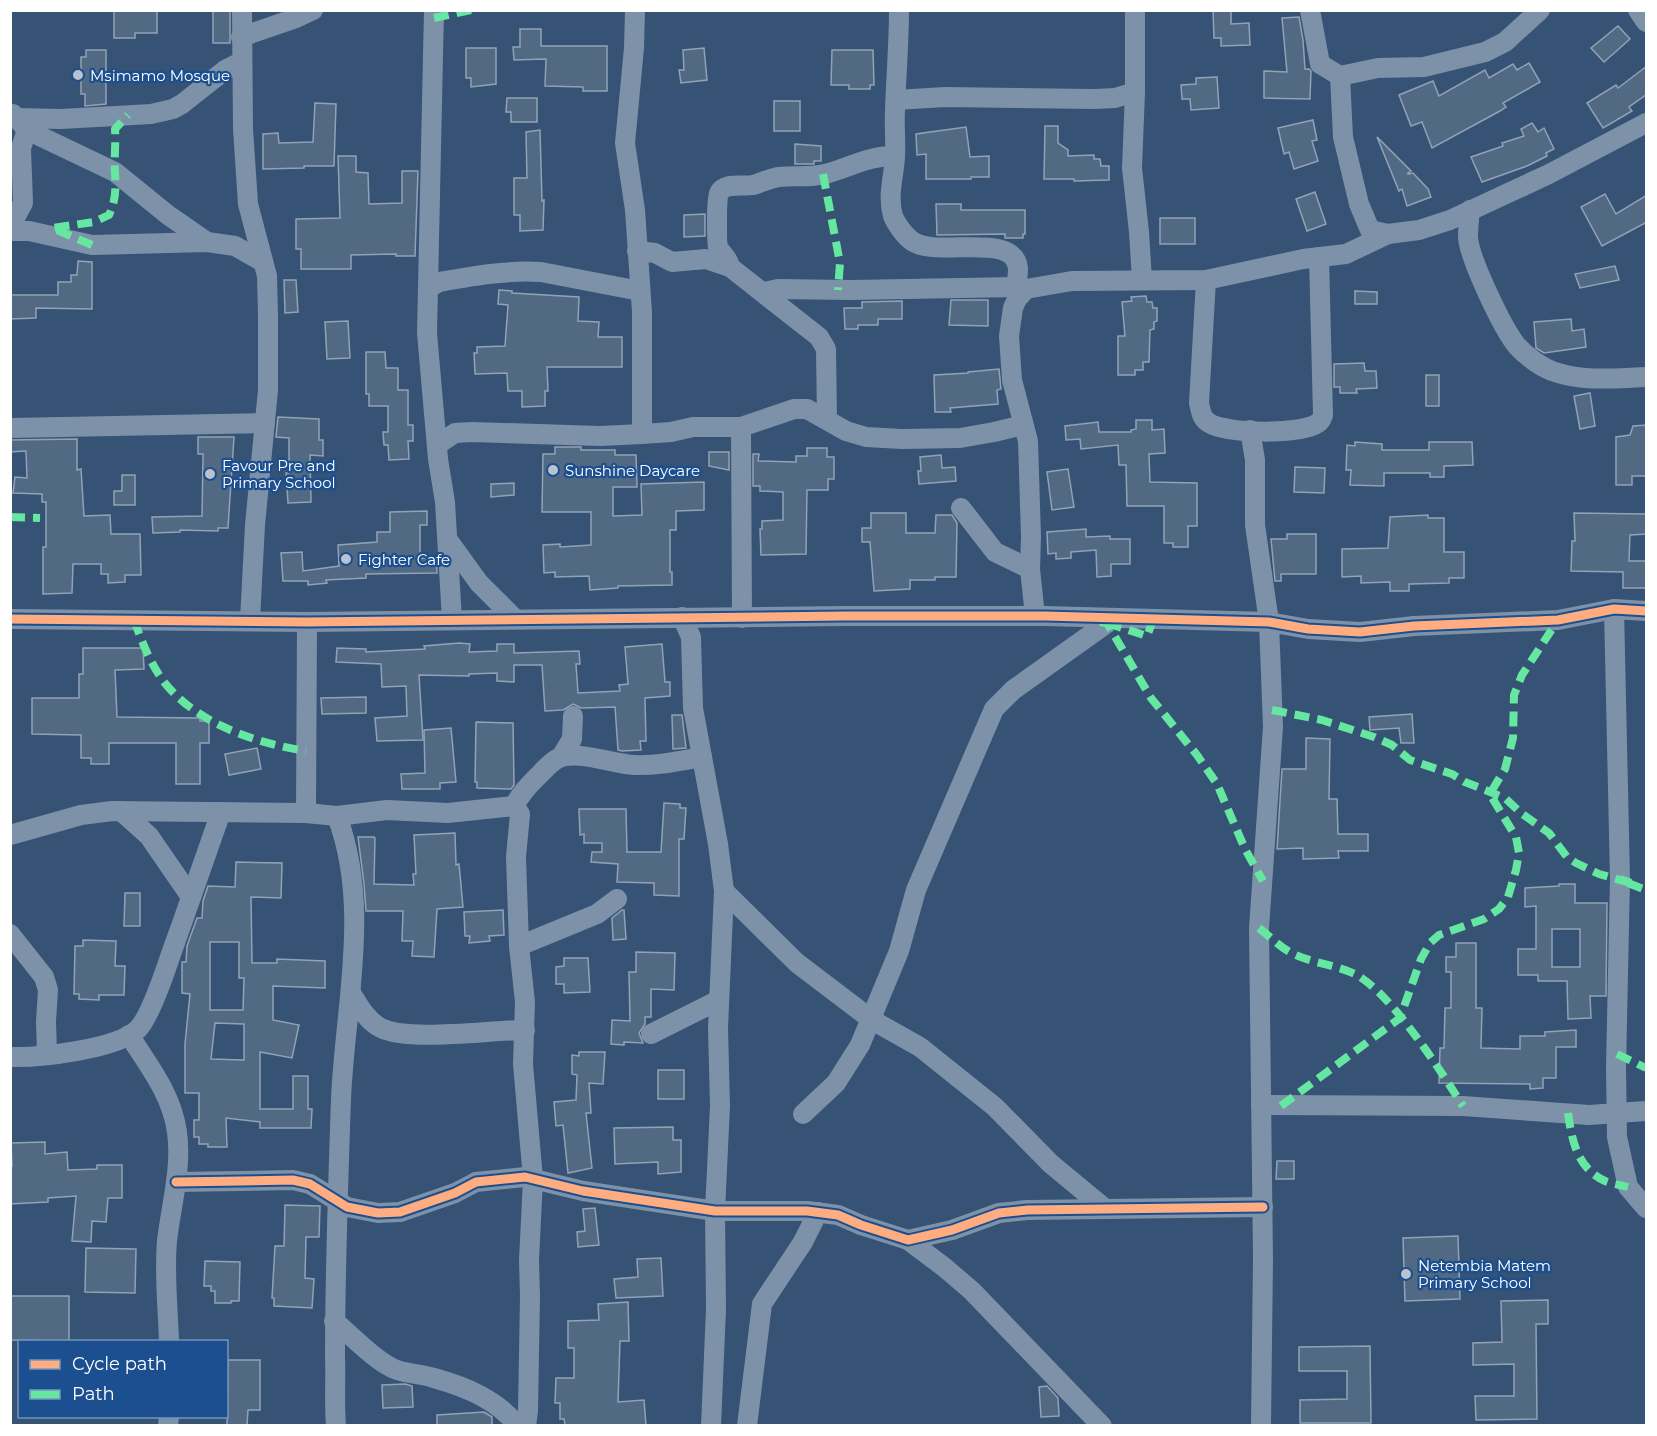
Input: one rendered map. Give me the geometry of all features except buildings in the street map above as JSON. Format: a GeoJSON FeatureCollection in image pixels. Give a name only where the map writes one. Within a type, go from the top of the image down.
{"type":"FeatureCollection","features":[{"type":"Feature","properties":{"kind":"street"},"geometry":{"type":"LineString","coordinates":[[242,10],[240,37],[248,204],[267,276],[268,316],[265,423],[255,525],[250,621]]}},
{"type":"Feature","properties":{"kind":"street"},"geometry":{"type":"LineString","coordinates":[[240,37],[313,10]]}},
{"type":"Feature","properties":{"kind":"street"},"geometry":{"type":"LineString","coordinates":[[434,10],[428,333],[437,445],[448,540],[452,620]]}},
{"type":"Feature","properties":{"kind":"street"},"geometry":{"type":"LineString","coordinates":[[635,10],[634,48],[625,143],[635,210],[638,251],[643,337],[642,434]]}},
{"type":"Feature","properties":{"kind":"street"},"geometry":{"type":"LineString","coordinates":[[899,10],[895,156],[891,197],[893,217],[904,233],[914,242],[944,249],[991,247],[1011,253],[1018,269],[1021,288],[1013,308],[1009,336],[1012,380],[1028,441],[1030,569],[1035,616]]}},
{"type":"Feature","properties":{"kind":"street"},"geometry":{"type":"LineString","coordinates":[[1135,10],[1132,168],[1142,280]]}},
{"type":"Feature","properties":{"kind":"street"},"geometry":{"type":"LineString","coordinates":[[1310,10],[1320,64],[1340,76],[1378,68],[1424,67],[1485,52],[1505,42],[1540,10]]}},
{"type":"Feature","properties":{"kind":"street"},"geometry":{"type":"LineString","coordinates":[[1638,10],[1647,22]]}},
{"type":"Feature","properties":{"kind":"street"},"geometry":{"type":"LineString","coordinates":[[18,125],[61,119],[151,114],[173,109],[225,70],[241,62]]}},
{"type":"Feature","properties":{"kind":"street"},"geometry":{"type":"LineString","coordinates":[[1340,76],[1343,137],[1359,204],[1370,230],[1388,234]]}},
{"type":"Feature","properties":{"kind":"street"},"geometry":{"type":"LineString","coordinates":[[896,100],[945,97],[1095,99],[1114,98],[1135,92]]}},
{"type":"Feature","properties":{"kind":"street"},"geometry":{"type":"LineString","coordinates":[[764,292],[778,289],[1021,288],[1072,281],[1206,280],[1346,254],[1388,234],[1419,230],[1450,220],[1549,174],[1647,123]]}},
{"type":"Feature","properties":{"kind":"street"},"geometry":{"type":"LineString","coordinates":[[18,125],[23,203],[10,229],[92,245],[207,242],[235,246],[263,262]]}},
{"type":"Feature","properties":{"kind":"street"},"geometry":{"type":"LineString","coordinates":[[18,125],[115,172],[168,215],[207,242]]}},
{"type":"Feature","properties":{"kind":"street"},"geometry":{"type":"LineString","coordinates":[[730,267],[717,243],[719,230],[716,201],[720,190],[725,187],[754,185],[779,177],[823,174],[887,155],[895,156]]}},
{"type":"Feature","properties":{"kind":"street"},"geometry":{"type":"LineString","coordinates":[[1470,210],[1468,239],[1490,298],[1518,348],[1553,372],[1579,377],[1647,377]]}},
{"type":"Feature","properties":{"kind":"street"},"geometry":{"type":"LineString","coordinates":[[638,251],[655,253],[672,262],[706,259],[730,267],[819,338],[826,349],[827,420]]}},
{"type":"Feature","properties":{"kind":"street"},"geometry":{"type":"LineString","coordinates":[[1206,280],[1199,403],[1202,417],[1208,423],[1231,430],[1296,429],[1318,423],[1323,415],[1319,258]]}},
{"type":"Feature","properties":{"kind":"street"},"geometry":{"type":"LineString","coordinates":[[429,288],[439,282],[509,271],[526,271],[640,291]]}},
{"type":"Feature","properties":{"kind":"street"},"geometry":{"type":"LineString","coordinates":[[437,445],[455,433],[600,436],[671,432],[693,427],[741,427],[794,409],[807,409],[846,431],[866,437],[960,438],[1023,425]]}},
{"type":"Feature","properties":{"kind":"street"},"geometry":{"type":"LineString","coordinates":[[10,428],[265,423]]}},
{"type":"Feature","properties":{"kind":"street"},"geometry":{"type":"LineString","coordinates":[[741,427],[742,618]]}},
{"type":"Feature","properties":{"kind":"street"},"geometry":{"type":"LineString","coordinates":[[1250,430],[1255,460],[1255,525],[1269,622],[1272,727],[1259,928],[1263,1207],[1261,1425]]}},
{"type":"Feature","properties":{"kind":"street"},"geometry":{"type":"LineString","coordinates":[[961,508],[995,552],[1030,569]]}},
{"type":"Feature","properties":{"kind":"street"},"geometry":{"type":"LineString","coordinates":[[448,540],[479,583],[515,619]]}},
{"type":"Feature","properties":{"kind":"street"},"geometry":{"type":"LineString","coordinates":[[10,619],[307,622],[682,617],[1035,616],[1269,622],[1360,632],[1414,626],[1558,620],[1614,609],[1647,611]]}},
{"type":"Feature","properties":{"kind":"street"},"geometry":{"type":"LineString","coordinates":[[1614,609],[1620,879],[1616,1068],[1617,1137],[1628,1187],[1647,1208]]}},
{"type":"Feature","properties":{"kind":"street"},"geometry":{"type":"LineString","coordinates":[[682,617],[691,637],[691,694],[724,891],[719,1000],[720,1106],[716,1211],[716,1320],[711,1425]]}},
{"type":"Feature","properties":{"kind":"street"},"geometry":{"type":"LineString","coordinates":[[306,813],[307,622]]}},
{"type":"Feature","properties":{"kind":"street"},"geometry":{"type":"LineString","coordinates":[[803,1114],[836,1083],[860,1045],[872,1020],[899,951],[916,890],[994,709],[1013,690],[1107,623]]}},
{"type":"Feature","properties":{"kind":"street"},"geometry":{"type":"LineString","coordinates":[[561,758],[572,739],[573,716]]}},
{"type":"Feature","properties":{"kind":"street"},"geometry":{"type":"LineString","coordinates":[[514,806],[525,788],[549,765],[561,758],[575,756],[618,763],[663,765],[702,758]]}},
{"type":"Feature","properties":{"kind":"street"},"geometry":{"type":"LineString","coordinates":[[10,835],[81,815],[121,811],[306,813],[337,816],[387,810],[448,813],[514,806]]}},
{"type":"Feature","properties":{"kind":"street"},"geometry":{"type":"LineString","coordinates":[[514,806],[520,814],[516,857],[519,946],[525,1002],[523,1064],[533,1156],[526,1425]]}},
{"type":"Feature","properties":{"kind":"street"},"geometry":{"type":"LineString","coordinates":[[121,811],[149,836],[191,897]]}},
{"type":"Feature","properties":{"kind":"street"},"geometry":{"type":"LineString","coordinates":[[10,1057],[47,1055],[96,1047],[123,1039],[138,1029],[153,1002],[221,812]]}},
{"type":"Feature","properties":{"kind":"street"},"geometry":{"type":"LineString","coordinates":[[336,1425],[334,1321],[336,1201],[354,922],[352,875],[345,836],[337,816]]}},
{"type":"Feature","properties":{"kind":"street"},"geometry":{"type":"LineString","coordinates":[[724,891],[797,963],[872,1020],[920,1047],[995,1107],[1051,1164],[1103,1207]]}},
{"type":"Feature","properties":{"kind":"street"},"geometry":{"type":"LineString","coordinates":[[519,946],[597,914],[617,899]]}},
{"type":"Feature","properties":{"kind":"street"},"geometry":{"type":"LineString","coordinates":[[10,934],[44,977],[48,990],[45,1021],[47,1055]]}},
{"type":"Feature","properties":{"kind":"street"},"geometry":{"type":"LineString","coordinates":[[351,993],[369,1019],[390,1032],[445,1034],[525,1030]]}},
{"type":"Feature","properties":{"kind":"street"},"geometry":{"type":"LineString","coordinates":[[651,1034],[719,1000]]}},
{"type":"Feature","properties":{"kind":"street"},"geometry":{"type":"LineString","coordinates":[[129,1035],[162,1085],[171,1107],[177,1132],[176,1182],[167,1242],[166,1267],[169,1340]]}},
{"type":"Feature","properties":{"kind":"street"},"geometry":{"type":"LineString","coordinates":[[1261,1105],[1463,1106],[1589,1115],[1647,1112]]}},
{"type":"Feature","properties":{"kind":"street"},"geometry":{"type":"LineString","coordinates":[[176,1182],[293,1180],[310,1184],[336,1201],[378,1214],[400,1212],[455,1193],[476,1182],[525,1177],[583,1191],[716,1211],[818,1212],[838,1215],[908,1240],[944,1267],[972,1291],[1102,1425]]}},
{"type":"Feature","properties":{"kind":"street"},"geometry":{"type":"LineString","coordinates":[[908,1240],[952,1230],[999,1214],[1027,1210],[1103,1207],[1263,1207]]}},
{"type":"Feature","properties":{"kind":"street"},"geometry":{"type":"LineString","coordinates":[[747,1425],[762,1304],[803,1242],[818,1212]]}},
{"type":"Feature","properties":{"kind":"street"},"geometry":{"type":"LineString","coordinates":[[334,1321],[381,1360],[396,1369],[433,1377],[486,1397],[508,1413],[518,1425]]}},
{"type":"Feature","properties":{"kind":"marked path"},"geometry":{"type":"LineString","coordinates":[[434,18],[471,10]]}},
{"type":"Feature","properties":{"kind":"marked path"},"geometry":{"type":"LineString","coordinates":[[92,245],[52,228],[94,222],[109,215],[115,189],[115,129],[128,115]]}},
{"type":"Feature","properties":{"kind":"marked path"},"geometry":{"type":"LineString","coordinates":[[823,174],[840,263],[838,290]]}},
{"type":"Feature","properties":{"kind":"marked path"},"geometry":{"type":"LineString","coordinates":[[10,517],[40,518]]}},
{"type":"Feature","properties":{"kind":"marked path"},"geometry":{"type":"LineString","coordinates":[[1107,623],[1147,636],[1154,618]]}},
{"type":"Feature","properties":{"kind":"marked path"},"geometry":{"type":"LineString","coordinates":[[134,620],[159,675],[178,697],[193,709],[210,720],[248,737],[306,751]]}},
{"type":"Feature","properties":{"kind":"marked path"},"geometry":{"type":"LineString","coordinates":[[1281,1106],[1400,1018],[1421,959],[1430,943],[1439,935],[1484,919],[1499,909],[1508,897],[1519,853],[1516,837],[1491,796],[1491,792],[1505,769],[1513,738],[1514,695],[1522,675],[1558,620]]}},
{"type":"Feature","properties":{"kind":"marked path"},"geometry":{"type":"LineString","coordinates":[[1100,622],[1107,623],[1151,698],[1217,784],[1245,849],[1263,881]]}},
{"type":"Feature","properties":{"kind":"marked path"},"geometry":{"type":"LineString","coordinates":[[1272,710],[1322,720],[1374,737],[1392,745],[1410,760],[1452,774],[1465,782],[1505,798],[1549,833],[1567,857],[1599,874],[1634,884],[1620,879]]}},
{"type":"Feature","properties":{"kind":"marked path"},"geometry":{"type":"LineString","coordinates":[[1628,883],[1646,890]]}},
{"type":"Feature","properties":{"kind":"marked path"},"geometry":{"type":"LineString","coordinates":[[1259,928],[1288,951],[1349,971],[1371,985],[1386,999],[1415,1035],[1463,1106]]}},
{"type":"Feature","properties":{"kind":"marked path"},"geometry":{"type":"LineString","coordinates":[[1617,1054],[1646,1068]]}},
{"type":"Feature","properties":{"kind":"marked path"},"geometry":{"type":"LineString","coordinates":[[1568,1113],[1577,1153],[1588,1169],[1605,1181],[1628,1187]]}},
{"type":"Feature","properties":{"kind":"cycle path"},"geometry":{"type":"LineString","coordinates":[[10,619],[307,622],[1045,616],[1269,622],[1308,629],[1360,632],[1414,626],[1558,620],[1614,609],[1646,611]]}},
{"type":"Feature","properties":{"kind":"cycle path"},"geometry":{"type":"LineString","coordinates":[[176,1182],[293,1180],[310,1184],[347,1207],[378,1213],[400,1212],[455,1193],[476,1182],[525,1177],[583,1191],[715,1211],[807,1211],[838,1215],[908,1240],[952,1230],[999,1213],[1027,1210],[1263,1207]]}},
{"type":"Feature","properties":{"kind":"place","name":"Msimamo Mosque"},"geometry":{"type":"Point","coordinates":[78,75]}},
{"type":"Feature","properties":{"kind":"place","name":"Sunshine Daycare"},"geometry":{"type":"Point","coordinates":[553,470]}},
{"type":"Feature","properties":{"kind":"place","name":"Favour Pre and Primary School"},"geometry":{"type":"Point","coordinates":[210,474]}},
{"type":"Feature","properties":{"kind":"place","name":"Fighter Cafe"},"geometry":{"type":"Point","coordinates":[346,559]}},
{"type":"Feature","properties":{"kind":"place","name":"Netembia Matem Primary School"},"geometry":{"type":"Point","coordinates":[1406,1274]}}]}
